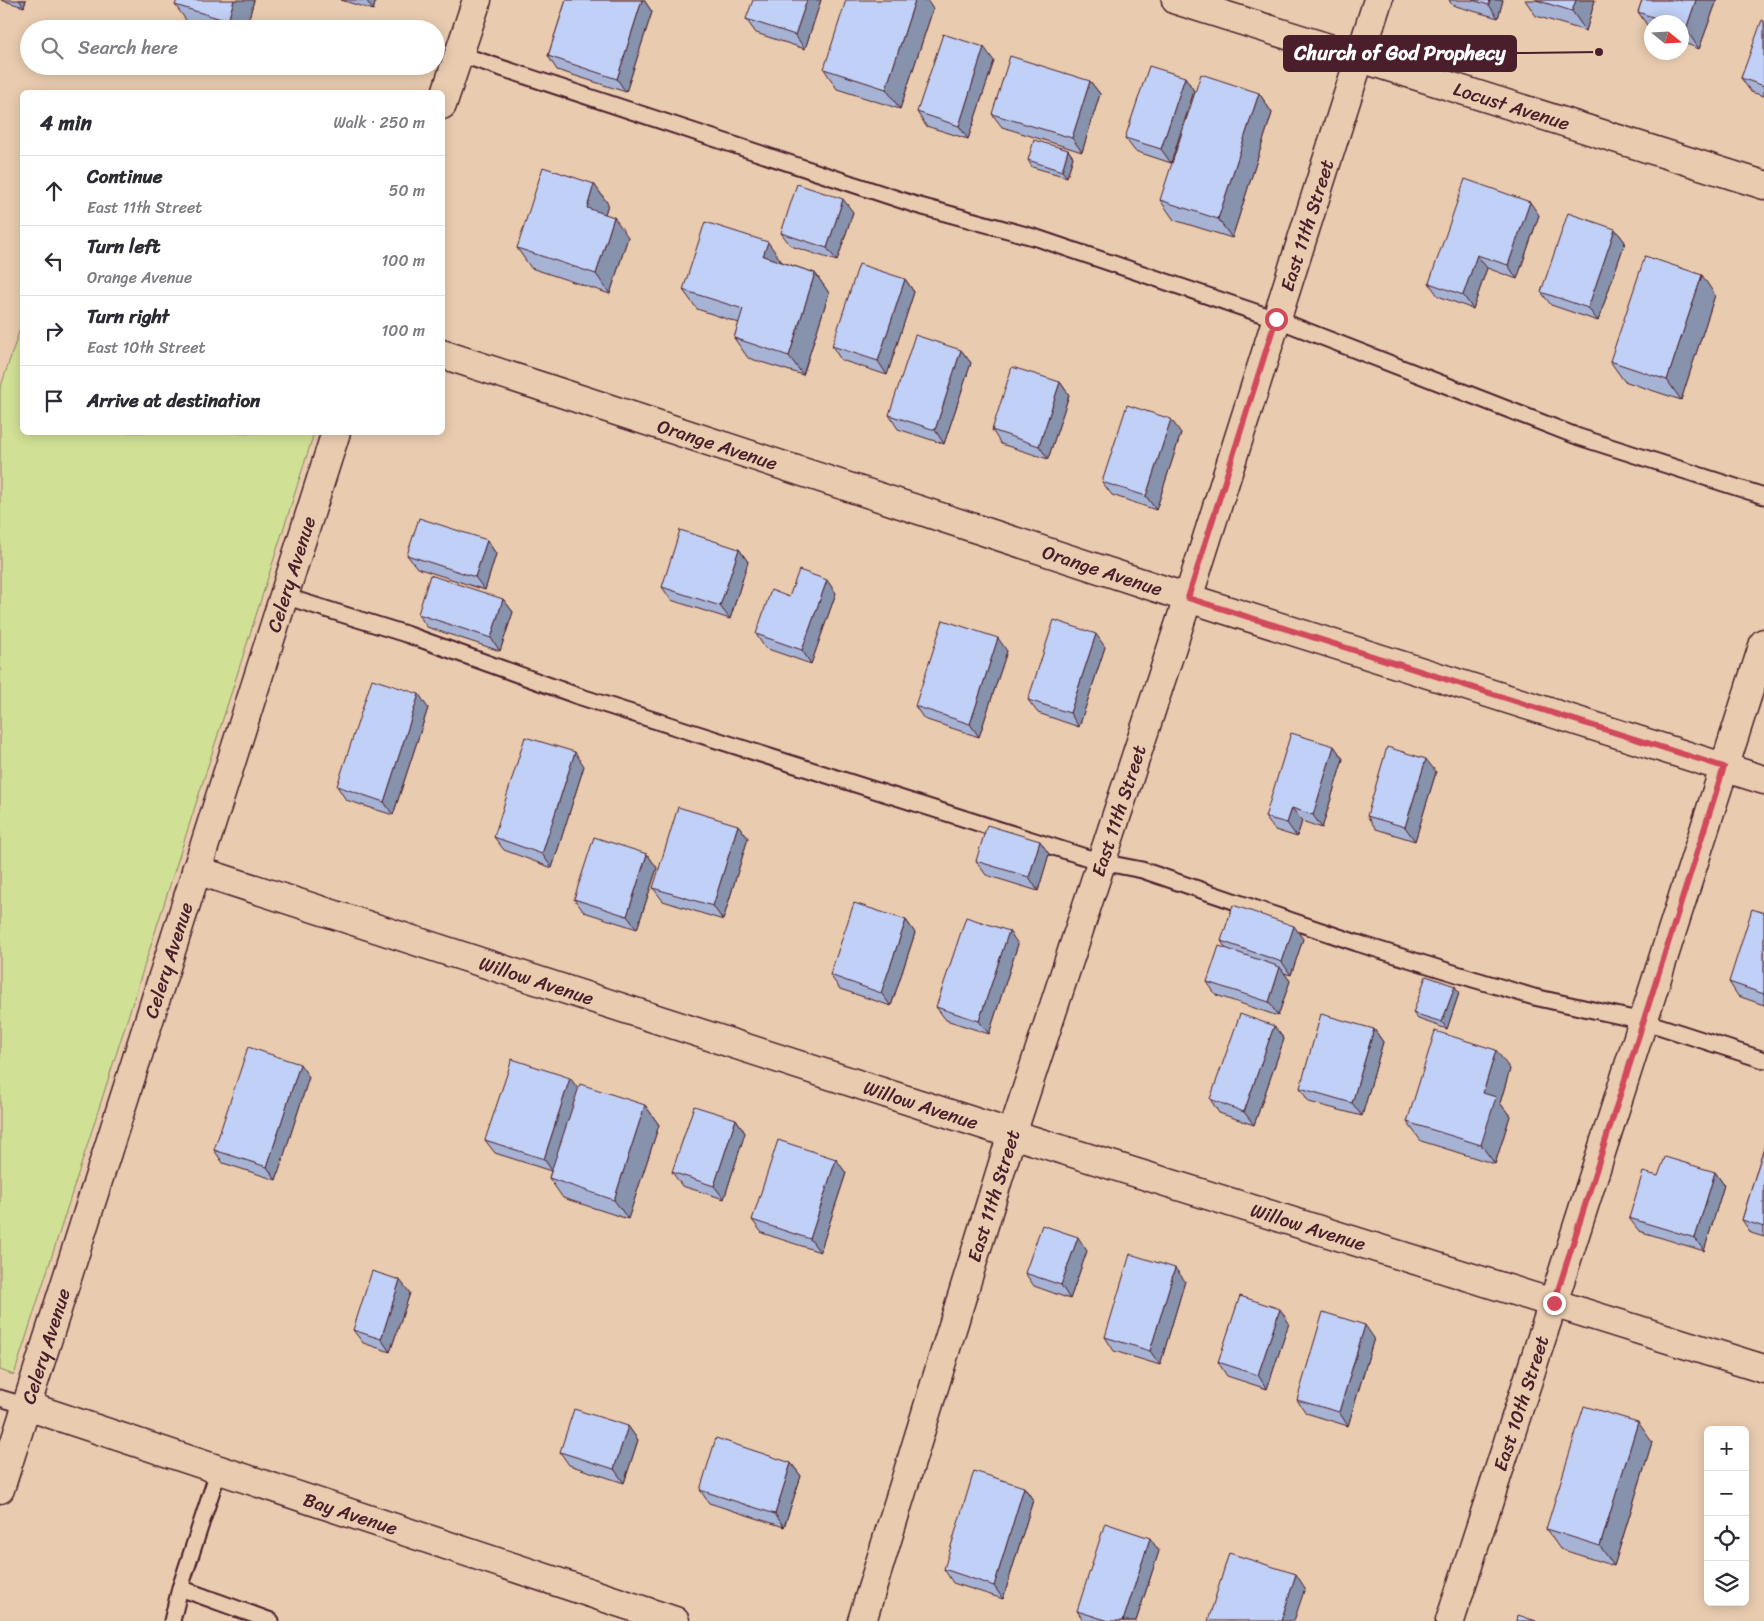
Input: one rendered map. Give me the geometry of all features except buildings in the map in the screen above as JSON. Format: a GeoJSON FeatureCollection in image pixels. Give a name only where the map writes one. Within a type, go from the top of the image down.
{"type":"FeatureCollection","features":[{"type":"Feature","properties":{"kind":"street"},"geometry":{"type":"LineString","coordinates":[[445,96],[477,0]]}},
{"type":"Feature","properties":{"kind":"street","name":"Locust Avenue"},"geometry":{"type":"LineString","coordinates":[[1176,0],[1764,185]]}},
{"type":"Feature","properties":{"kind":"street","name":"East 11th Street"},"geometry":{"type":"LineString","coordinates":[[862,1621],[1012,1134],[1188,598],[1378,0]]}},
{"type":"Feature","properties":{"kind":"street","name":"Orange Avenue"},"geometry":{"type":"LineString","coordinates":[[445,355],[1188,598],[1764,780]]}},
{"type":"Feature","properties":{"kind":"street","name":"Celery Avenue"},"geometry":{"type":"LineString","coordinates":[[0,1489],[335,435]]}},
{"type":"Feature","properties":{"kind":"street","name":"East 10th Street"},"geometry":{"type":"LineString","coordinates":[[1450,1621],[1554,1303],[1764,643]]}},
{"type":"Feature","properties":{"kind":"street","name":"Willow Avenue"},"geometry":{"type":"LineString","coordinates":[[196,870],[1012,1134],[1764,1370]]}},
{"type":"Feature","properties":{"kind":"street","name":"Bay Avenue"},"geometry":{"type":"LineString","coordinates":[[27,1406],[218,1469],[640,1615],[675,1621]]}},
{"type":"Feature","properties":{"kind":"lane"},"geometry":{"type":"LineString","coordinates":[[459,54],[916,206],[1037,238],[1276,319],[1579,438],[1764,496]]}},
{"type":"Feature","properties":{"kind":"lane"},"geometry":{"type":"LineString","coordinates":[[284,596],[409,635],[578,696],[1101,862],[1142,870],[1358,943],[1534,997],[1643,1021],[1764,1060]]}},
{"type":"Feature","properties":{"kind":"lane"},"geometry":{"type":"LineString","coordinates":[[0,1398],[27,1406]]}},
{"type":"Feature","properties":{"kind":"lane"},"geometry":{"type":"LineString","coordinates":[[172,1621],[180,1588],[218,1469]]}},
{"type":"Feature","properties":{"kind":"lane"},"geometry":{"type":"LineString","coordinates":[[180,1588],[271,1621]]}},
{"type":"Feature","properties":{"kind":"green space"},"geometry":{"type":"Polygon","coordinates":[[[20,329],[20,435],[313,435],[14,1375],[0,1370],[0,389],[20,329]]]}},
{"type":"Feature","properties":{"kind":"place","name":"Church of God Prophecy"},"geometry":{"type":"Point","coordinates":[1599,52]}},
{"type":"Feature","properties":{"kind":"route"},"geometry":{"type":"LineString","coordinates":[[1276,319],[1188,598],[1724,767],[1554,1303]]}}]}
